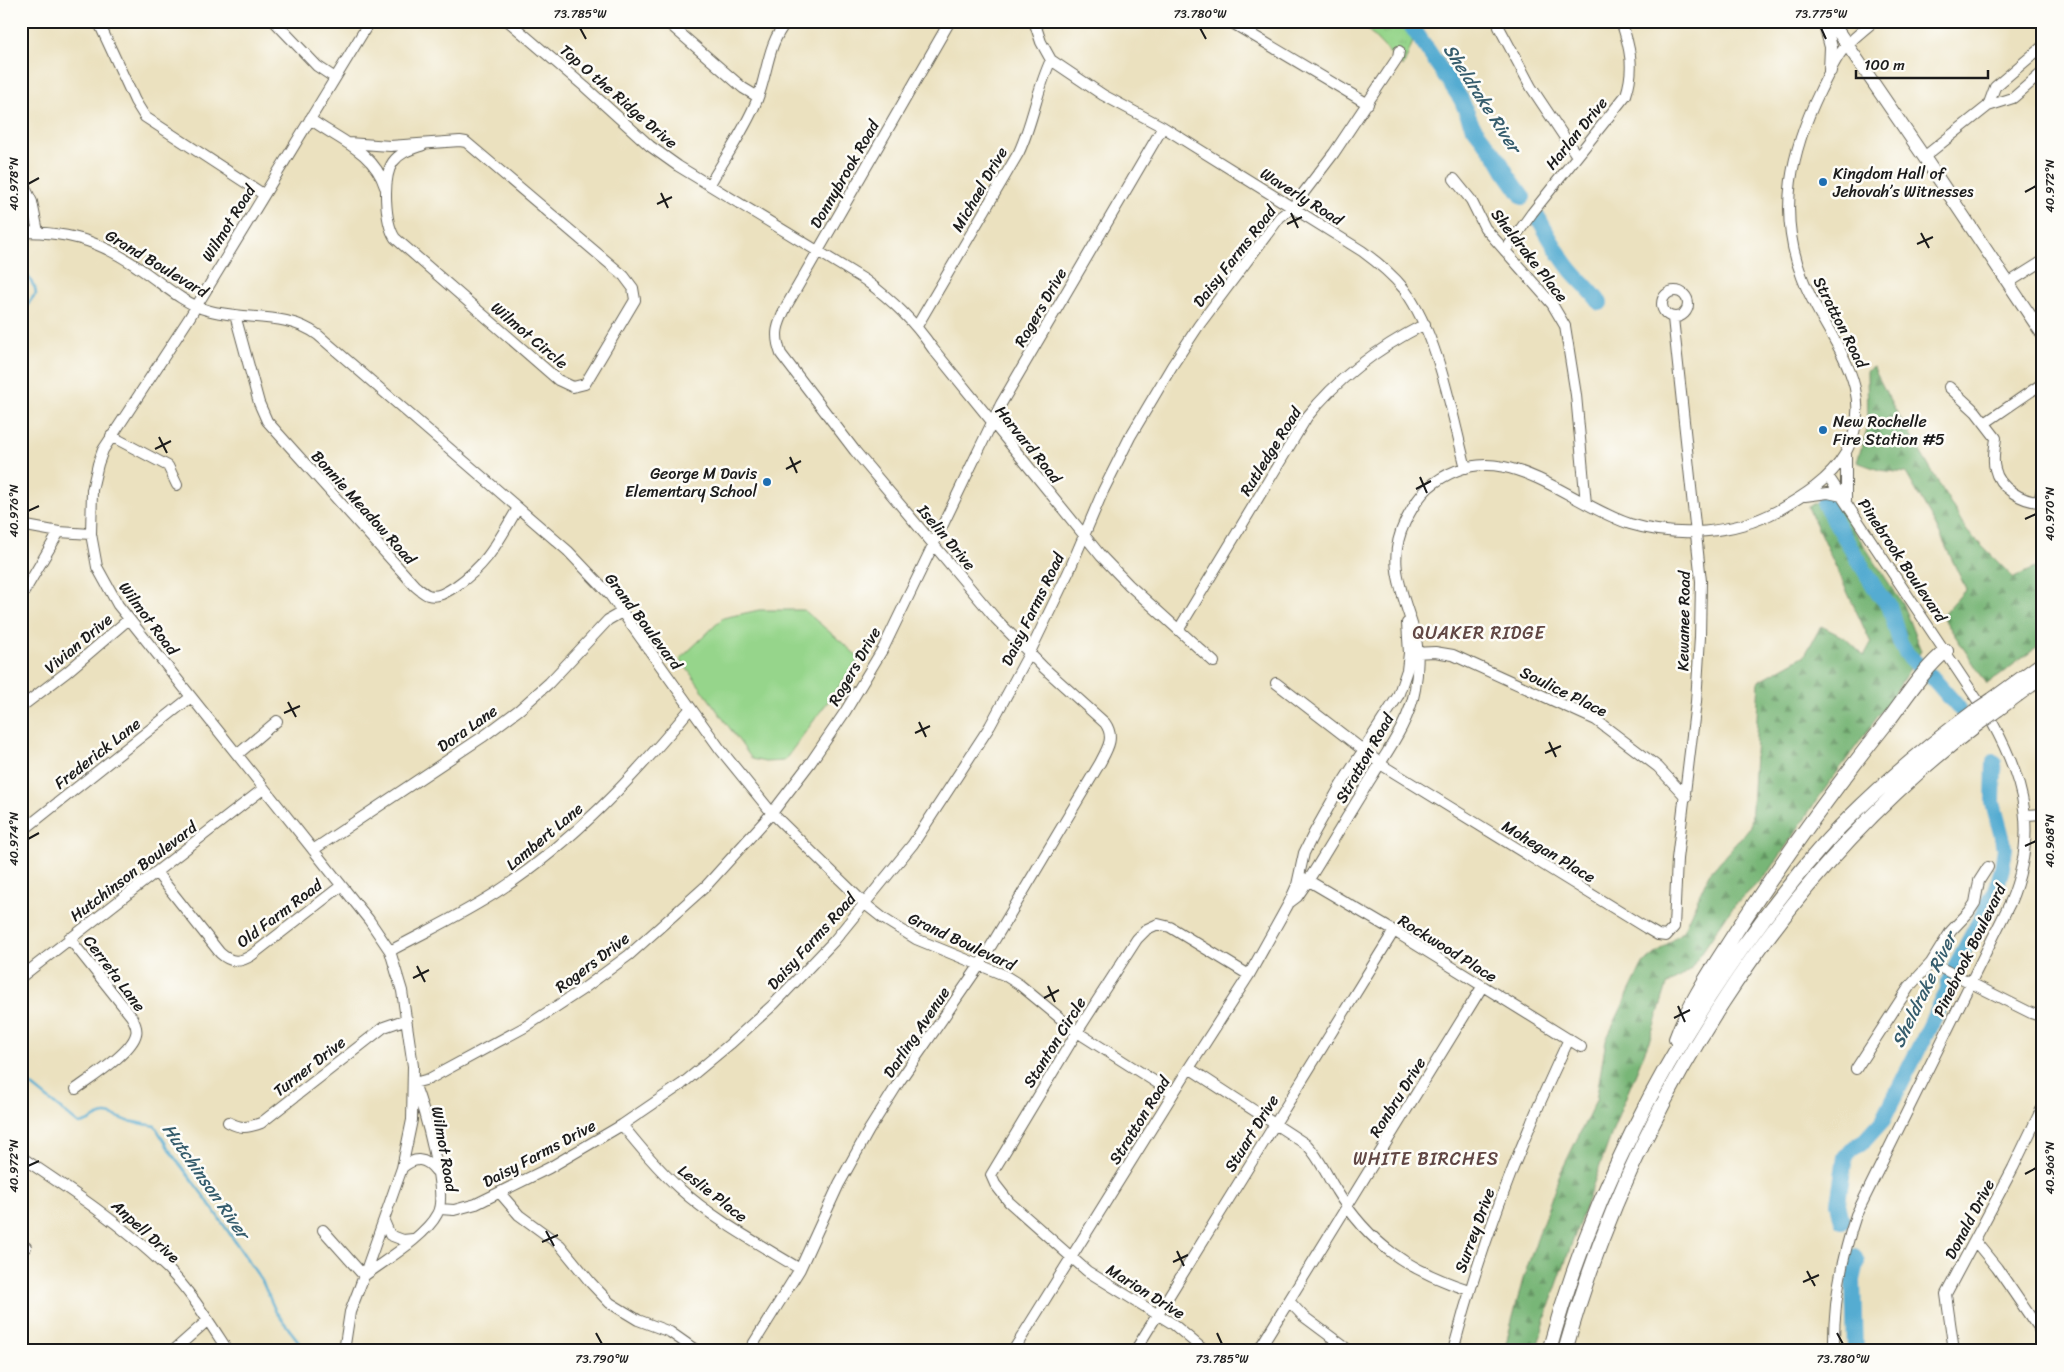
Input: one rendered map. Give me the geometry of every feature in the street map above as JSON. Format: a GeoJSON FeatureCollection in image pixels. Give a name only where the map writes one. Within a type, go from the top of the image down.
{"type":"FeatureCollection","features":[{"type":"Feature","properties":{"kind":"highway"},"geometry":{"type":"LineString","coordinates":[[1661,1077],[1682,1021],[1767,885],[1867,747],[1936,660],[1946,651]]}},
{"type":"Feature","properties":{"kind":"highway"},"geometry":{"type":"LineString","coordinates":[[1549,1351],[1570,1283],[1618,1163],[1661,1077],[1727,969],[1805,866],[1847,820],[1894,775],[1995,704],[2043,663]]}},
{"type":"Feature","properties":{"kind":"highway"},"geometry":{"type":"LineString","coordinates":[[1995,704],[2043,676]]}},
{"type":"Feature","properties":{"kind":"highway"},"geometry":{"type":"LineString","coordinates":[[1565,1351],[1578,1304],[1600,1244],[1639,1154],[1684,1067],[1736,984],[1794,905],[1863,824],[1903,784],[1977,717]]}},
{"type":"Feature","properties":{"kind":"main road"},"geometry":{"type":"LineString","coordinates":[[1824,21],[1831,47],[1830,71]]}},
{"type":"Feature","properties":{"kind":"main road"},"geometry":{"type":"LineString","coordinates":[[1831,21],[2043,335]]}},
{"type":"Feature","properties":{"kind":"street"},"geometry":{"type":"LineString","coordinates":[[98,21],[135,101],[145,118],[263,194]]}},
{"type":"Feature","properties":{"kind":"street"},"geometry":{"type":"LineString","coordinates":[[274,21],[317,66],[335,78]]}},
{"type":"Feature","properties":{"kind":"street","name":"Wilmot Road"},"geometry":{"type":"LineString","coordinates":[[344,1351],[350,1312],[402,1168],[412,1120],[414,1083],[402,991],[390,951],[369,920],[118,606],[101,576],[94,556],[91,534],[91,502],[94,478],[103,450],[111,436],[196,305],[370,21]]}},
{"type":"Feature","properties":{"kind":"street","name":"Top O the Ridge Drive"},"geometry":{"type":"LineString","coordinates":[[508,21],[650,146],[678,166],[818,250]]}},
{"type":"Feature","properties":{"kind":"street"},"geometry":{"type":"LineString","coordinates":[[666,21],[743,88],[758,97]]}},
{"type":"Feature","properties":{"kind":"street"},"geometry":{"type":"LineString","coordinates":[[710,184],[750,117],[758,97],[774,39],[787,21]]}},
{"type":"Feature","properties":{"kind":"street","name":"Donnybrook Road"},"geometry":{"type":"LineString","coordinates":[[778,345],[776,337],[778,323],[950,21]]}},
{"type":"Feature","properties":{"kind":"street","name":"Waverly Road"},"geometry":{"type":"LineString","coordinates":[[1034,21],[1040,42],[1051,60],[1103,95],[1163,128],[1362,250],[1387,270],[1403,289],[1424,324],[1437,360],[1466,468]]}},
{"type":"Feature","properties":{"kind":"street"},"geometry":{"type":"LineString","coordinates":[[1229,21],[1368,104]]}},
{"type":"Feature","properties":{"kind":"street","name":"Harlan Drive"},"geometry":{"type":"LineString","coordinates":[[1505,251],[1532,213],[1626,95],[1631,80],[1632,64],[1621,21]]}},
{"type":"Feature","properties":{"kind":"street","name":"Stratton Road"},"geometry":{"type":"LineString","coordinates":[[1012,1351],[1188,1068],[1249,975],[1289,903],[1297,897],[1304,878],[1380,763],[1405,720],[1415,690],[1413,653],[1406,612],[1396,573],[1396,549],[1400,533],[1414,505],[1427,489],[1440,480],[1466,468],[1484,465],[1523,471],[1544,480],[1586,504],[1626,522],[1649,529],[1696,531],[1728,528],[1750,523],[1781,508],[1828,476],[1846,451],[1851,442],[1856,422],[1857,396],[1854,379],[1845,358],[1815,306],[1802,278],[1793,248],[1790,219],[1790,183],[1797,146],[1810,111],[1830,71],[1838,56],[1874,21]]}},
{"type":"Feature","properties":{"kind":"street"},"geometry":{"type":"LineString","coordinates":[[1499,27],[1531,87],[1577,156]]}},
{"type":"Feature","properties":{"kind":"street"},"geometry":{"type":"LineString","coordinates":[[1988,106],[1995,87],[2043,46]]}},
{"type":"Feature","properties":{"kind":"street","name":"Daisy Farms Road"},"geometry":{"type":"LineString","coordinates":[[622,1125],[682,1084],[752,1024],[834,941],[913,844],[990,726],[1030,652],[1130,437],[1172,366],[1222,294],[1280,217],[1292,208],[1334,153],[1398,57],[1399,51]]}},
{"type":"Feature","properties":{"kind":"street","name":"Michael Drive"},"geometry":{"type":"LineString","coordinates":[[917,326],[1019,152],[1028,132],[1043,76],[1051,60]]}},
{"type":"Feature","properties":{"kind":"street"},"geometry":{"type":"LineString","coordinates":[[1924,157],[1988,106],[2013,98],[2043,72]]}},
{"type":"Feature","properties":{"kind":"street","name":"Wilmot Circle"},"geometry":{"type":"LineString","coordinates":[[310,119],[348,143],[377,168],[386,190]]}},
{"type":"Feature","properties":{"kind":"street","name":"Rogers Drive"},"geometry":{"type":"LineString","coordinates":[[414,1083],[429,1078],[516,1032],[591,984],[629,955],[700,891],[772,813],[811,762],[850,704],[884,647],[1001,404],[1163,128]]}},
{"type":"Feature","properties":{"kind":"street","name":"Wilmot Circle"},"geometry":{"type":"LineString","coordinates":[[348,143],[390,146],[460,141],[470,144],[630,282],[636,300],[585,384],[573,387],[558,380],[395,238],[389,228],[386,190],[388,172],[394,160],[406,150],[423,145]]}},
{"type":"Feature","properties":{"kind":"street"},"geometry":{"type":"LineString","coordinates":[[21,179],[32,202],[38,232]]}},
{"type":"Feature","properties":{"kind":"street","name":"Sheldrake Place"},"geometry":{"type":"LineString","coordinates":[[1454,179],[1471,200],[1486,228],[1552,304],[1565,326],[1574,387],[1586,504]]}},
{"type":"Feature","properties":{"kind":"street","name":"Grand Boulevard"},"geometry":{"type":"LineString","coordinates":[[21,232],[38,232],[84,238],[136,266],[178,297],[207,310],[294,322],[310,329],[338,350],[568,551],[610,595],[690,709],[772,813],[865,904],[884,919],[916,939],[1004,975],[1020,985],[1076,1032],[1173,1093]]}},
{"type":"Feature","properties":{"kind":"street","name":"Harvard Road"},"geometry":{"type":"LineString","coordinates":[[818,250],[865,280],[890,300],[917,326],[992,423],[1084,535],[1129,585],[1214,662]]}},
{"type":"Feature","properties":{"kind":"street"},"geometry":{"type":"LineString","coordinates":[[2008,283],[2043,260]]}},
{"type":"Feature","properties":{"kind":"street","name":"Bonnie Meadow Road"},"geometry":{"type":"LineString","coordinates":[[235,315],[259,403],[267,421],[415,586],[425,593],[434,596],[445,593],[486,562],[518,508]]}},
{"type":"Feature","properties":{"kind":"street","name":"Kewanee Road"},"geometry":{"type":"LineString","coordinates":[[1673,318],[1701,581],[1696,702],[1677,859],[1676,895]]}},
{"type":"Feature","properties":{"kind":"street","name":"Rutledge Road"},"geometry":{"type":"LineString","coordinates":[[1179,629],[1302,425],[1319,402],[1338,383],[1366,360],[1424,324]]}},
{"type":"Feature","properties":{"kind":"street","name":"Iselin Drive"},"geometry":{"type":"LineString","coordinates":[[778,345],[781,354],[855,451],[996,619],[1105,722],[1110,733]]}},
{"type":"Feature","properties":{"kind":"street"},"geometry":{"type":"LineString","coordinates":[[1985,423],[2043,383]]}},
{"type":"Feature","properties":{"kind":"street"},"geometry":{"type":"LineString","coordinates":[[1949,387],[1985,423],[1996,438],[1994,470],[2001,482],[2013,493],[2028,501],[2041,502],[2043,484]]}},
{"type":"Feature","properties":{"kind":"street"},"geometry":{"type":"LineString","coordinates":[[111,436],[168,466],[177,485]]}},
{"type":"Feature","properties":{"kind":"street"},"geometry":{"type":"LineString","coordinates":[[1801,496],[1828,493],[1844,499],[1846,451]]}},
{"type":"Feature","properties":{"kind":"street","name":"Pinebrook Boulevard"},"geometry":{"type":"LineString","coordinates":[[1828,476],[1992,722],[2008,751],[2019,780],[2026,815],[2024,855],[2015,892],[1856,1215],[1844,1255],[1837,1291],[1834,1351]]}},
{"type":"Feature","properties":{"kind":"street"},"geometry":{"type":"LineString","coordinates":[[21,525],[60,532],[91,534]]}},
{"type":"Feature","properties":{"kind":"street"},"geometry":{"type":"LineString","coordinates":[[21,597],[60,532]]}},
{"type":"Feature","properties":{"kind":"street","name":"Dora Lane"},"geometry":{"type":"LineString","coordinates":[[313,850],[484,736],[520,709],[555,676],[608,620],[622,612]]}},
{"type":"Feature","properties":{"kind":"street","name":"Vivian Drive"},"geometry":{"type":"LineString","coordinates":[[21,707],[67,672],[129,619]]}},
{"type":"Feature","properties":{"kind":"street","name":"Soulice Place"},"geometry":{"type":"LineString","coordinates":[[1413,653],[1434,652],[1453,655],[1596,720],[1658,767],[1686,797]]}},
{"type":"Feature","properties":{"kind":"street","name":"Stratton Road"},"geometry":{"type":"LineString","coordinates":[[1304,878],[1304,853],[1341,785],[1398,696],[1413,653]]}},
{"type":"Feature","properties":{"kind":"street"},"geometry":{"type":"LineString","coordinates":[[1276,683],[1380,763]]}},
{"type":"Feature","properties":{"kind":"street","name":"Frederick Lane"},"geometry":{"type":"LineString","coordinates":[[21,832],[192,697]]}},
{"type":"Feature","properties":{"kind":"street","name":"Lambert Lane"},"geometry":{"type":"LineString","coordinates":[[390,951],[478,904],[541,860],[581,827],[620,788],[690,709]]}},
{"type":"Feature","properties":{"kind":"street"},"geometry":{"type":"LineString","coordinates":[[238,754],[277,721]]}},
{"type":"Feature","properties":{"kind":"street","name":"Darling Avenue"},"geometry":{"type":"LineString","coordinates":[[749,1351],[800,1269],[839,1184],[869,1130],[899,1082],[979,966],[1100,763],[1110,742],[1110,733]]}},
{"type":"Feature","properties":{"kind":"street","name":"Mohegan Place"},"geometry":{"type":"LineString","coordinates":[[1380,763],[1494,836],[1658,935],[1666,936],[1674,927],[1676,895]]}},
{"type":"Feature","properties":{"kind":"street","name":"Hutchinson Boulevard"},"geometry":{"type":"LineString","coordinates":[[21,977],[264,789]]}},
{"type":"Feature","properties":{"kind":"street"},"geometry":{"type":"LineString","coordinates":[[2026,815],[2043,814]]}},
{"type":"Feature","properties":{"kind":"street"},"geometry":{"type":"LineString","coordinates":[[1856,1069],[1909,987],[1931,963],[1951,931],[1974,903],[1979,881],[1988,867]]}},
{"type":"Feature","properties":{"kind":"street","name":"Old Farm Road"},"geometry":{"type":"LineString","coordinates":[[156,872],[220,953],[231,961],[241,960],[252,955],[341,886]]}},
{"type":"Feature","properties":{"kind":"street","name":"Rockwood Place"},"geometry":{"type":"LineString","coordinates":[[1304,878],[1394,931],[1581,1047]]}},
{"type":"Feature","properties":{"kind":"street","name":"Stanton Circle"},"geometry":{"type":"LineString","coordinates":[[1070,1258],[1009,1202],[995,1184],[991,1175],[1076,1032],[1137,939],[1147,929],[1158,924],[1170,927],[1249,975]]}},
{"type":"Feature","properties":{"kind":"street","name":"Stuart Drive"},"geometry":{"type":"LineString","coordinates":[[1134,1351],[1394,931]]}},
{"type":"Feature","properties":{"kind":"street","name":"Cerreta Lane"},"geometry":{"type":"LineString","coordinates":[[69,938],[131,1016],[137,1029],[131,1045],[76,1089]]}},
{"type":"Feature","properties":{"kind":"street"},"geometry":{"type":"LineString","coordinates":[[1931,963],[1970,984],[2043,1018]]}},
{"type":"Feature","properties":{"kind":"street","name":"Ronbru Drive"},"geometry":{"type":"LineString","coordinates":[[1258,1351],[1482,987]]}},
{"type":"Feature","properties":{"kind":"street","name":"Turner Drive"},"geometry":{"type":"LineString","coordinates":[[228,1122],[240,1128],[248,1128],[261,1122],[384,1028],[407,1019]]}},
{"type":"Feature","properties":{"kind":"street","name":"Surrey Drive"},"geometry":{"type":"LineString","coordinates":[[1453,1351],[1468,1290],[1522,1144],[1569,1039]]}},
{"type":"Feature","properties":{"kind":"street"},"geometry":{"type":"LineString","coordinates":[[1188,1068],[1275,1123],[1313,1151],[1347,1207],[1364,1229],[1396,1257],[1417,1270],[1468,1290]]}},
{"type":"Feature","properties":{"kind":"street","name":"Wilmot Road"},"geometry":{"type":"LineString","coordinates":[[364,1276],[413,1239],[434,1220],[440,1208],[436,1172],[425,1112],[414,1083]]}},
{"type":"Feature","properties":{"kind":"street","name":"Donald Drive"},"geometry":{"type":"LineString","coordinates":[[1954,1351],[1946,1294],[2043,1106]]}},
{"type":"Feature","properties":{"kind":"street","name":"Daisy Farms Drive"},"geometry":{"type":"LineString","coordinates":[[440,1208],[461,1209],[500,1193],[549,1168],[622,1125]]}},
{"type":"Feature","properties":{"kind":"street","name":"Leslie Place"},"geometry":{"type":"LineString","coordinates":[[622,1125],[647,1156],[680,1189],[740,1233],[800,1269]]}},
{"type":"Feature","properties":{"kind":"street","name":"Anpell Drive"},"geometry":{"type":"LineString","coordinates":[[21,1157],[99,1209],[151,1253],[179,1282],[208,1320],[228,1351]]}},
{"type":"Feature","properties":{"kind":"street"},"geometry":{"type":"LineString","coordinates":[[402,1168],[414,1160],[420,1159],[427,1161],[436,1172]]}},
{"type":"Feature","properties":{"kind":"street"},"geometry":{"type":"LineString","coordinates":[[500,1193],[519,1215],[560,1245],[610,1303],[638,1320],[676,1336],[697,1351]]}},
{"type":"Feature","properties":{"kind":"street"},"geometry":{"type":"LineString","coordinates":[[384,1221],[390,1235],[403,1240],[413,1239]]}},
{"type":"Feature","properties":{"kind":"street"},"geometry":{"type":"LineString","coordinates":[[323,1230],[364,1276]]}},
{"type":"Feature","properties":{"kind":"street"},"geometry":{"type":"LineString","coordinates":[[1975,1241],[1997,1268],[2043,1335]]}},
{"type":"Feature","properties":{"kind":"street","name":"Marion Drive"},"geometry":{"type":"LineString","coordinates":[[1070,1258],[1087,1271],[1173,1324],[1204,1351]]}},
{"type":"Feature","properties":{"kind":"street"},"geometry":{"type":"LineString","coordinates":[[1289,1301],[1303,1316],[1350,1351]]}},
{"type":"Feature","properties":{"kind":"street"},"geometry":{"type":"LineString","coordinates":[[173,1351],[208,1320]]}},
{"type":"Feature","properties":{"kind":"green space"},"geometry":{"type":"Polygon","coordinates":[[[1355,21],[1421,21],[1403,67],[1367,29],[1355,21]]]}},
{"type":"Feature","properties":{"kind":"green space"},"geometry":{"type":"Polygon","coordinates":[[[1873,367],[1892,404],[1967,531],[2014,578],[2043,564],[2043,643],[1987,684],[1942,616],[1966,589],[1935,524],[1906,473],[1879,470],[1857,462],[1868,426],[1867,371],[1873,367]]]}},
{"type":"Feature","properties":{"kind":"green space"},"geometry":{"type":"Polygon","coordinates":[[[1830,494],[1902,603],[1921,651],[1892,697],[1814,804],[1769,872],[1732,908],[1689,971],[1667,985],[1651,1036],[1618,1116],[1550,1304],[1536,1351],[1504,1351],[1523,1279],[1559,1176],[1596,1100],[1606,1040],[1642,965],[1683,931],[1709,874],[1751,826],[1759,681],[1805,655],[1821,626],[1845,638],[1864,656],[1871,643],[1808,507],[1830,494]]]}},
{"type":"Feature","properties":{"kind":"green space"},"geometry":{"type":"Polygon","coordinates":[[[759,610],[804,610],[860,658],[784,761],[765,762],[752,759],[680,659],[723,618],[759,610]]]}},
{"type":"Feature","properties":{"kind":"waterway","name":"Sheldrake River"},"geometry":{"type":"LineString","coordinates":[[1408,21],[1461,99],[1472,125],[1499,160],[1523,197]]}},
{"type":"Feature","properties":{"kind":"waterway","name":"Sheldrake River"},"geometry":{"type":"LineString","coordinates":[[1539,219],[1566,264],[1600,303]]}},
{"type":"Feature","properties":{"kind":"waterway","name":"Hutchinson River"},"geometry":{"type":"LineString","coordinates":[[21,265],[35,288],[36,294],[21,314]]}},
{"type":"Feature","properties":{"kind":"waterway","name":"Sheldrake River"},"geometry":{"type":"LineString","coordinates":[[1824,503],[1878,593],[1889,605],[1900,642],[1907,654],[1918,665]]}},
{"type":"Feature","properties":{"kind":"waterway","name":"Sheldrake River"},"geometry":{"type":"LineString","coordinates":[[1931,676],[1958,707]]}},
{"type":"Feature","properties":{"kind":"waterway","name":"Sheldrake River"},"geometry":{"type":"LineString","coordinates":[[1842,1221],[1838,1203],[1845,1157],[1865,1140],[1883,1120],[1947,992],[1955,967],[1996,890],[2005,848],[1993,803],[1994,762]]}},
{"type":"Feature","properties":{"kind":"waterway","name":"Hutchinson River"},"geometry":{"type":"LineString","coordinates":[[21,1077],[79,1124],[108,1114],[128,1121],[155,1126],[172,1154],[206,1199],[262,1281],[276,1312],[306,1351]]}},
{"type":"Feature","properties":{"kind":"waterway","name":"Sheldrake River"},"geometry":{"type":"LineString","coordinates":[[1854,1256],[1857,1263],[1853,1280],[1855,1351]]}},
{"type":"Feature","properties":{"kind":"place","name":"Kingdom Hall of Jehovah’s Witnesses"},"geometry":{"type":"Point","coordinates":[1823,182]}},
{"type":"Feature","properties":{"kind":"place","name":"New Rochelle Fire Station #5"},"geometry":{"type":"Point","coordinates":[1823,430]}},
{"type":"Feature","properties":{"kind":"place","name":"George M Davis Elementary School"},"geometry":{"type":"Point","coordinates":[767,482]}},
{"type":"Feature","properties":{"kind":"district","name":"QUAKER RIDGE"},"geometry":{"type":"Point","coordinates":[1479,633]}},
{"type":"Feature","properties":{"kind":"district","name":"WHITE BIRCHES"},"geometry":{"type":"Point","coordinates":[1426,1159]}}]}
